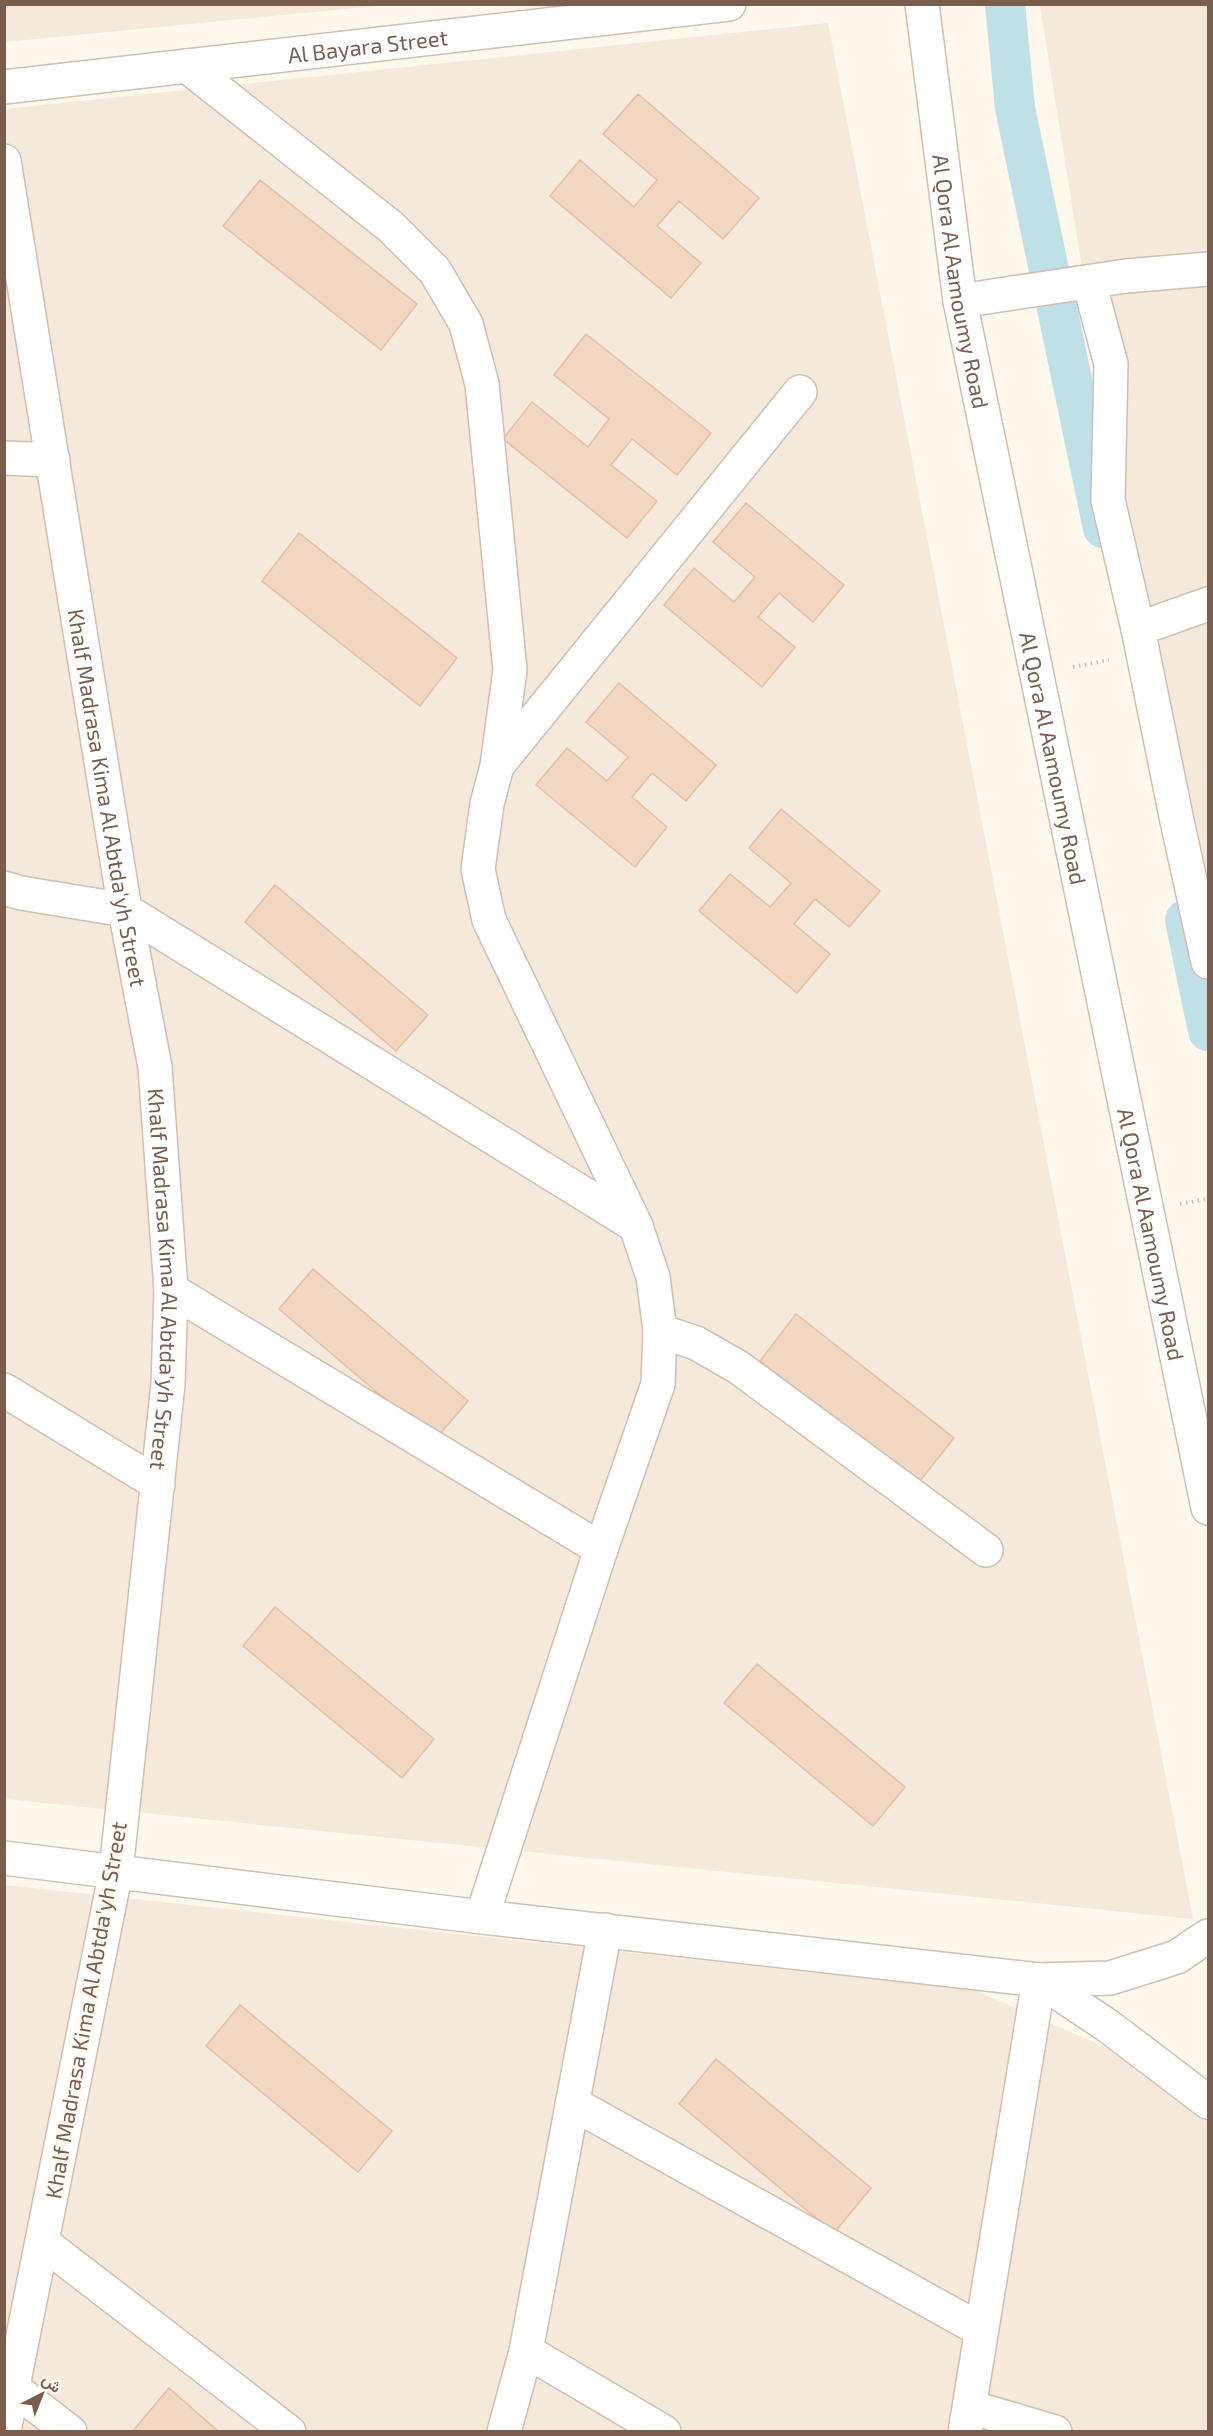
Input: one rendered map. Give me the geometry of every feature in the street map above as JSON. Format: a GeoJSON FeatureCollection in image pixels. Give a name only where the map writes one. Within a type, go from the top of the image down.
{"type":"FeatureCollection","features":[{"type":"Feature","properties":{"kind":"street","name":"Al Bayara Street"},"geometry":{"type":"LineString","coordinates":[[4,87],[729,4]]}},
{"type":"Feature","properties":{"kind":"street","name":"Al Qora Al Aamoumy Road"},"geometry":{"type":"LineString","coordinates":[[922,4],[971,299],[1209,1508]]}},
{"type":"Feature","properties":{"kind":"street"},"geometry":{"type":"LineString","coordinates":[[187,66],[391,227],[435,271],[466,324],[482,384],[510,670],[497,766],[487,804],[478,869],[489,920],[636,1226],[653,1277],[660,1331],[658,1384],[601,1549],[482,1917]]}},
{"type":"Feature","properties":{"kind":"street","name":"Khalf Madrasa Kima Al Abtda'yh Street"},"geometry":{"type":"LineString","coordinates":[[4,161],[125,910],[155,1067],[171,1290],[168,1384],[116,1871],[4,2431]]}},
{"type":"Feature","properties":{"kind":"street"},"geometry":{"type":"LineString","coordinates":[[971,299],[1126,276],[1209,269]]}},
{"type":"Feature","properties":{"kind":"street"},"geometry":{"type":"LineString","coordinates":[[1082,284],[1111,364],[1108,500],[1138,628],[1174,810],[1209,962]]}},
{"type":"Feature","properties":{"kind":"street"},"geometry":{"type":"LineString","coordinates":[[497,766],[800,392]]}},
{"type":"Feature","properties":{"kind":"street"},"geometry":{"type":"LineString","coordinates":[[4,458],[52,460]]}},
{"type":"Feature","properties":{"kind":"street"},"geometry":{"type":"LineString","coordinates":[[1138,628],[1209,604]]}},
{"type":"Feature","properties":{"kind":"street"},"geometry":{"type":"LineString","coordinates":[[4,888],[21,893],[125,910],[636,1226]]}},
{"type":"Feature","properties":{"kind":"street"},"geometry":{"type":"LineString","coordinates":[[171,1290],[601,1549]]}},
{"type":"Feature","properties":{"kind":"street"},"geometry":{"type":"LineString","coordinates":[[660,1331],[696,1343],[738,1367],[986,1550]]}},
{"type":"Feature","properties":{"kind":"street"},"geometry":{"type":"LineString","coordinates":[[4,1390],[158,1484]]}},
{"type":"Feature","properties":{"kind":"street"},"geometry":{"type":"LineString","coordinates":[[4,1858],[482,1917],[1039,1980],[1110,1978],[1177,1957],[1209,1936]]}},
{"type":"Feature","properties":{"kind":"street"},"geometry":{"type":"LineString","coordinates":[[504,2432],[526,2352],[605,1930]]}},
{"type":"Feature","properties":{"kind":"street"},"geometry":{"type":"LineString","coordinates":[[1039,1980],[1117,2033],[1209,2102]]}},
{"type":"Feature","properties":{"kind":"street"},"geometry":{"type":"LineString","coordinates":[[1039,1980],[968,2419],[1054,2432]]}},
{"type":"Feature","properties":{"kind":"street"},"geometry":{"type":"LineString","coordinates":[[572,2103],[981,2330]]}},
{"type":"Feature","properties":{"kind":"street"},"geometry":{"type":"LineString","coordinates":[[42,2242],[289,2432]]}},
{"type":"Feature","properties":{"kind":"street"},"geometry":{"type":"LineString","coordinates":[[526,2352],[664,2432]]}},
{"type":"Feature","properties":{"kind":"street"},"geometry":{"type":"LineString","coordinates":[[13,2388],[70,2432]]}},
{"type":"Feature","properties":{"kind":"shaded area"},"geometry":{"type":"Polygon","coordinates":[[[5,4],[385,4],[385,5],[5,42],[5,4]]]}},
{"type":"Feature","properties":{"kind":"shaded area"},"geometry":{"type":"Polygon","coordinates":[[[1040,5],[1208,5],[1208,894],[1118,492],[1040,5]]]}},
{"type":"Feature","properties":{"kind":"shaded area"},"geometry":{"type":"Polygon","coordinates":[[[828,23],[1193,1919],[5,1799],[4,109],[828,23]]]}},
{"type":"Feature","properties":{"kind":"shaded area"},"geometry":{"type":"Polygon","coordinates":[[[5,1885],[974,1990],[1208,2092],[1208,2431],[5,2432],[5,1885]]]}},
{"type":"Feature","properties":{"kind":"building"},"geometry":{"type":"Polygon","coordinates":[[[638,94],[759,198],[723,239],[679,201],[657,226],[701,263],[671,298],[550,196],[580,160],[634,207],[657,180],[603,134],[638,94]]]}},
{"type":"Feature","properties":{"kind":"building"},"geometry":{"type":"Polygon","coordinates":[[[260,180],[417,304],[381,350],[223,226],[260,180]]]}},
{"type":"Feature","properties":{"kind":"building"},"geometry":{"type":"Polygon","coordinates":[[[586,334],[711,433],[677,475],[632,439],[611,465],[657,501],[627,538],[503,439],[532,402],[588,447],[609,419],[554,375],[586,334]]]}},
{"type":"Feature","properties":{"kind":"building"},"geometry":{"type":"Polygon","coordinates":[[[746,503],[844,585],[813,622],[779,593],[758,617],[795,647],[762,687],[664,605],[694,568],[734,602],[755,577],[713,542],[746,503]]]}},
{"type":"Feature","properties":{"kind":"building"},"geometry":{"type":"Polygon","coordinates":[[[299,533],[457,658],[420,706],[262,581],[299,533]]]}},
{"type":"Feature","properties":{"kind":"building"},"geometry":{"type":"Polygon","coordinates":[[[619,683],[716,765],[686,801],[652,773],[632,797],[667,827],[635,867],[536,785],[567,748],[607,781],[628,757],[586,722],[619,683]]]}},
{"type":"Feature","properties":{"kind":"building"},"geometry":{"type":"Polygon","coordinates":[[[781,809],[880,891],[849,927],[815,899],[794,924],[830,954],[797,993],[699,911],[730,874],[770,907],[791,883],[749,848],[781,809]]]}},
{"type":"Feature","properties":{"kind":"building"},"geometry":{"type":"Polygon","coordinates":[[[275,885],[428,1015],[396,1051],[245,922],[275,885]]]}},
{"type":"Feature","properties":{"kind":"building"},"geometry":{"type":"Polygon","coordinates":[[[313,1269],[468,1401],[434,1441],[279,1309],[313,1269]]]}},
{"type":"Feature","properties":{"kind":"building"},"geometry":{"type":"Polygon","coordinates":[[[796,1314],[954,1438],[917,1485],[760,1361],[796,1314]]]}},
{"type":"Feature","properties":{"kind":"building"},"geometry":{"type":"Polygon","coordinates":[[[275,1607],[434,1739],[402,1778],[243,1646],[275,1607]]]}},
{"type":"Feature","properties":{"kind":"building"},"geometry":{"type":"Polygon","coordinates":[[[757,1664],[905,1787],[873,1826],[724,1703],[757,1664]]]}},
{"type":"Feature","properties":{"kind":"building"},"geometry":{"type":"Polygon","coordinates":[[[240,2005],[392,2131],[358,2172],[206,2046],[240,2005]]]}},
{"type":"Feature","properties":{"kind":"building"},"geometry":{"type":"Polygon","coordinates":[[[716,2059],[871,2188],[834,2233],[679,2104],[716,2059]]]}},
{"type":"Feature","properties":{"kind":"building"},"geometry":{"type":"Polygon","coordinates":[[[169,2388],[219,2432],[132,2432],[169,2388]]]}},
{"type":"Feature","properties":{"kind":"waterway"},"geometry":{"type":"LineString","coordinates":[[1005,4],[1015,108],[1103,528]]}},
{"type":"Feature","properties":{"kind":"waterway"},"geometry":{"type":"LineString","coordinates":[[1185,920],[1208,1031]]}}]}
